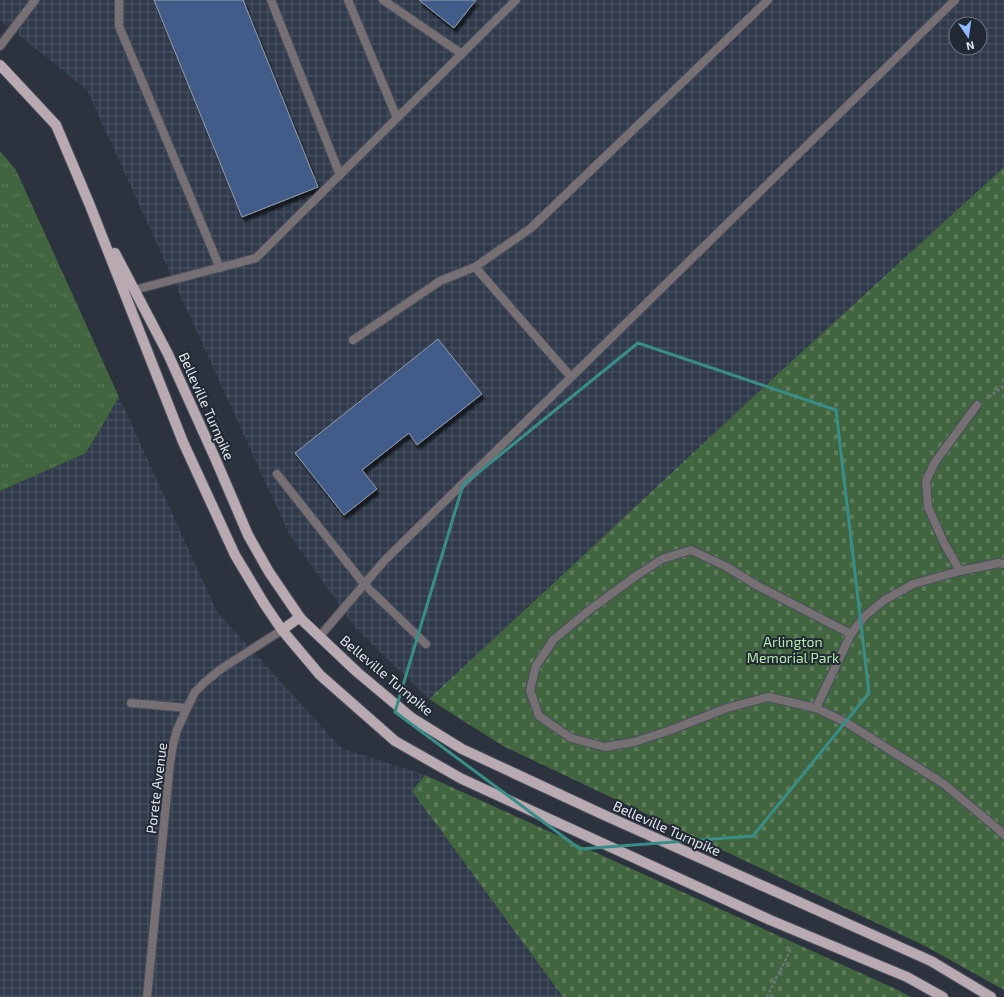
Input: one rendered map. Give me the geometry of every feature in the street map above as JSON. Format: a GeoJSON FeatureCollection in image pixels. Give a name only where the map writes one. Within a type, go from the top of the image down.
{"type":"FeatureCollection","features":[{"type":"Feature","properties":{"kind":"main road","name":"Belleville Turnpike"},"geometry":{"type":"LineString","coordinates":[[0,66],[56,126],[90,203],[183,442],[235,555],[282,630],[320,675],[395,741],[462,779],[770,920],[907,977],[944,997]]}},
{"type":"Feature","properties":{"kind":"main road","name":"Belleville Turnpike"},"geometry":{"type":"LineString","coordinates":[[90,203],[168,354],[248,535],[269,572],[300,616],[357,672],[412,718],[462,749],[604,815],[932,961],[991,997]]}},
{"type":"Feature","properties":{"kind":"main road"},"geometry":{"type":"LineString","coordinates":[[282,630],[300,616]]}},
{"type":"Feature","properties":{"kind":"street"},"geometry":{"type":"LineString","coordinates":[[0,46],[35,0]]}},
{"type":"Feature","properties":{"kind":"street"},"geometry":{"type":"LineString","coordinates":[[119,0],[119,26],[220,268]]}},
{"type":"Feature","properties":{"kind":"street"},"geometry":{"type":"LineString","coordinates":[[271,0],[340,175]]}},
{"type":"Feature","properties":{"kind":"street"},"geometry":{"type":"LineString","coordinates":[[348,0],[397,118]]}},
{"type":"Feature","properties":{"kind":"street"},"geometry":{"type":"LineString","coordinates":[[383,0],[462,54]]}},
{"type":"Feature","properties":{"kind":"street"},"geometry":{"type":"LineString","coordinates":[[134,290],[256,258],[516,0]]}},
{"type":"Feature","properties":{"kind":"street"},"geometry":{"type":"LineString","coordinates":[[353,340],[440,281],[476,268],[532,228],[768,0]]}},
{"type":"Feature","properties":{"kind":"street"},"geometry":{"type":"LineString","coordinates":[[320,636],[385,560],[955,0]]}},
{"type":"Feature","properties":{"kind":"street"},"geometry":{"type":"LineString","coordinates":[[476,268],[571,377]]}},
{"type":"Feature","properties":{"kind":"street"},"geometry":{"type":"LineString","coordinates":[[960,571],[944,543],[928,507],[926,481],[935,462],[977,405]]}},
{"type":"Feature","properties":{"kind":"street"},"geometry":{"type":"LineString","coordinates":[[277,474],[364,584],[426,644]]}},
{"type":"Feature","properties":{"kind":"street"},"geometry":{"type":"LineString","coordinates":[[851,634],[756,585],[727,567],[691,550],[662,559],[594,607],[553,640],[536,666],[530,690],[539,716],[571,738],[605,747],[634,742],[668,731],[727,708],[768,697],[816,708],[847,723],[944,784],[1004,835]]}},
{"type":"Feature","properties":{"kind":"street"},"geometry":{"type":"LineString","coordinates":[[816,708],[851,634],[865,616],[883,602],[913,584],[960,571],[999,563],[1004,564]]}},
{"type":"Feature","properties":{"kind":"street","name":"Porete Avenue"},"geometry":{"type":"LineString","coordinates":[[147,997],[170,763],[176,730],[196,692],[206,682],[221,669],[282,630]]}},
{"type":"Feature","properties":{"kind":"street"},"geometry":{"type":"LineString","coordinates":[[131,703],[187,708]]}},
{"type":"Feature","properties":{"kind":"path"},"geometry":{"type":"LineString","coordinates":[[767,997],[799,932]]}},
{"type":"Feature","properties":{"kind":"highlighted area"},"geometry":{"type":"Polygon","coordinates":[[[638,343],[836,410],[869,693],[753,836],[580,849],[395,712],[463,485],[638,343]]]}},
{"type":"Feature","properties":{"kind":"shaded area"},"geometry":{"type":"Polygon","coordinates":[[[0,0],[1004,0],[1004,167],[781,371],[429,699],[357,630],[289,534],[87,90],[0,20],[0,0]]]}},
{"type":"Feature","properties":{"kind":"shaded area"},"geometry":{"type":"Polygon","coordinates":[[[119,397],[217,612],[341,748],[425,775],[413,791],[563,997],[0,997],[0,491],[86,453],[119,397]]]}},
{"type":"Feature","properties":{"kind":"green space"},"geometry":{"type":"Polygon","coordinates":[[[0,151],[16,170],[119,397],[86,453],[0,491],[0,151]]]}},
{"type":"Feature","properties":{"kind":"green space","name":"Arlington Memorial Park"},"geometry":{"type":"Polygon","coordinates":[[[1004,167],[1004,990],[925,946],[503,746],[429,699],[781,371],[1004,167]]]}},
{"type":"Feature","properties":{"kind":"green space"},"geometry":{"type":"Polygon","coordinates":[[[425,775],[911,997],[563,997],[412,791],[425,775]]]}},
{"type":"Feature","properties":{"kind":"building"},"geometry":{"type":"Polygon","coordinates":[[[154,0],[243,0],[318,187],[242,217],[154,0]]]}},
{"type":"Feature","properties":{"kind":"building"},"geometry":{"type":"Polygon","coordinates":[[[419,0],[476,0],[454,28],[419,0]]]}},
{"type":"Feature","properties":{"kind":"building"},"geometry":{"type":"Polygon","coordinates":[[[438,339],[482,394],[417,445],[409,433],[362,470],[377,489],[344,515],[295,453],[438,339]]]}}]}
